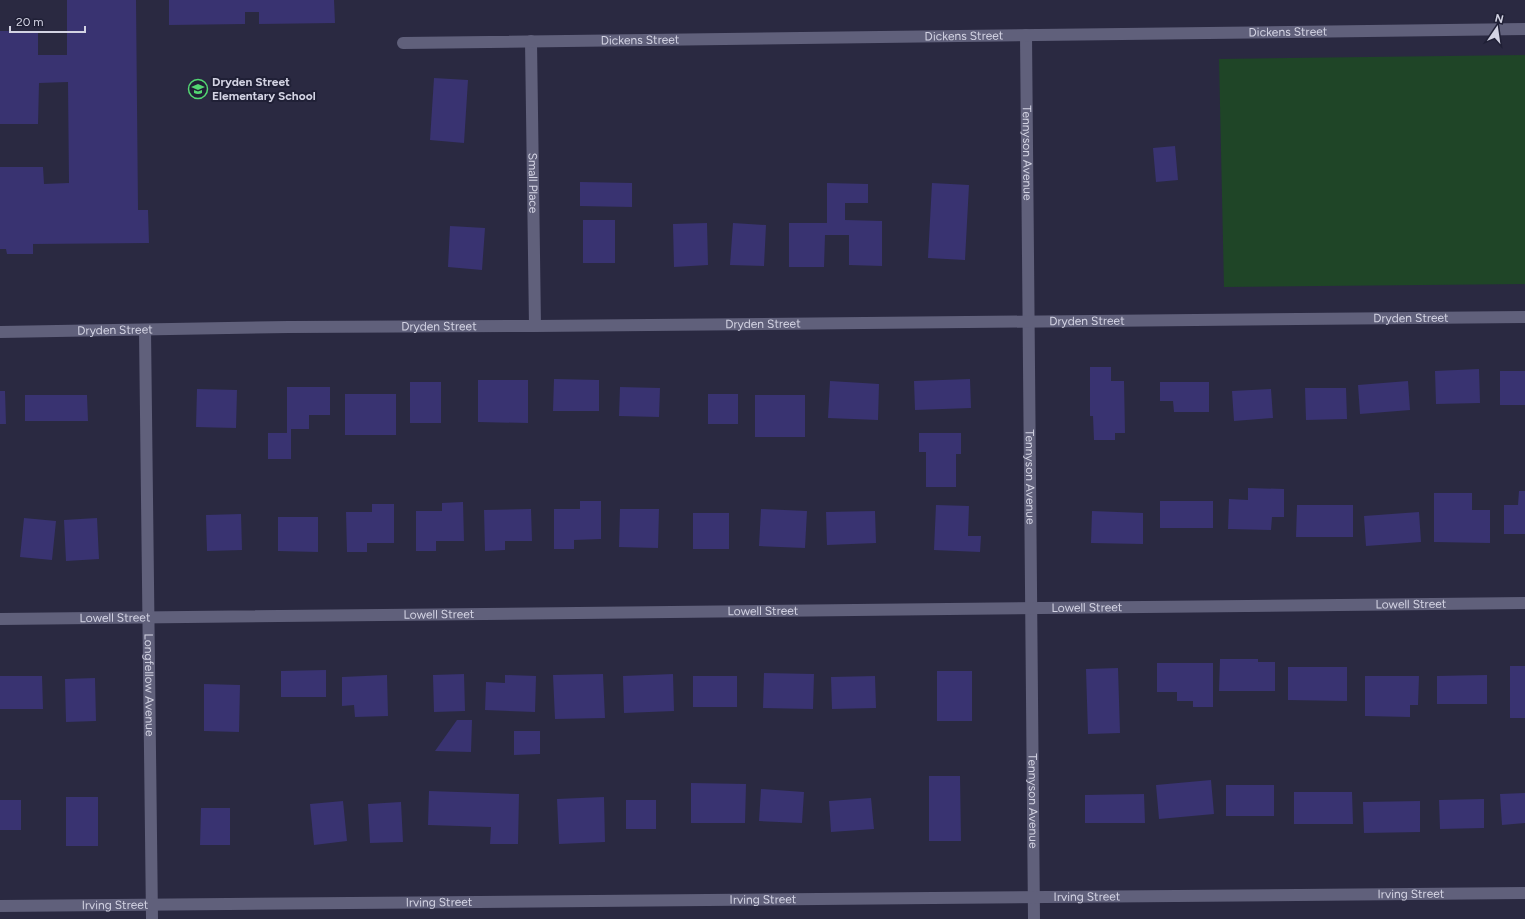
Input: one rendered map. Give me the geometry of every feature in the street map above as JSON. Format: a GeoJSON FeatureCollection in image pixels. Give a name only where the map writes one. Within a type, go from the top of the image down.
{"type":"FeatureCollection","features":[{"type":"Feature","properties":{"kind":"street","name":"Dickens Street"},"geometry":{"type":"LineString","coordinates":[[403,43],[531,40],[1525,29]]}},
{"type":"Feature","properties":{"kind":"street","name":"Tennyson Avenue"},"geometry":{"type":"LineString","coordinates":[[1026,35],[1034,919]]}},
{"type":"Feature","properties":{"kind":"street","name":"Small Place"},"geometry":{"type":"LineString","coordinates":[[531,40],[535,326]]}},
{"type":"Feature","properties":{"kind":"street","name":"Dryden Street"},"geometry":{"type":"LineString","coordinates":[[0,332],[289,326],[535,326],[1525,317]]}},
{"type":"Feature","properties":{"kind":"street","name":"Longfellow Avenue"},"geometry":{"type":"LineString","coordinates":[[144,330],[152,919]]}},
{"type":"Feature","properties":{"kind":"street","name":"Lowell Street"},"geometry":{"type":"LineString","coordinates":[[0,619],[1525,603]]}},
{"type":"Feature","properties":{"kind":"street","name":"Irving Street"},"geometry":{"type":"LineString","coordinates":[[0,906],[1525,893]]}},
{"type":"Feature","properties":{"kind":"green space"},"geometry":{"type":"Polygon","coordinates":[[[1525,55],[1525,284],[1224,287],[1219,59],[1525,55]]]}},
{"type":"Feature","properties":{"kind":"building"},"geometry":{"type":"Polygon","coordinates":[[[67,0],[136,0],[138,210],[148,210],[149,243],[33,244],[33,254],[7,254],[6,249],[0,249],[0,167],[43,167],[44,184],[69,183],[68,82],[39,83],[38,124],[0,124],[0,31],[38,31],[38,55],[67,55],[67,0]]]}},
{"type":"Feature","properties":{"kind":"building"},"geometry":{"type":"Polygon","coordinates":[[[169,0],[334,0],[335,23],[259,24],[259,12],[245,12],[245,24],[169,25],[169,0]]]}},
{"type":"Feature","properties":{"kind":"building"},"geometry":{"type":"Polygon","coordinates":[[[434,78],[468,80],[464,143],[430,140],[434,78]]]}},
{"type":"Feature","properties":{"kind":"building"},"geometry":{"type":"Polygon","coordinates":[[[1175,146],[1178,180],[1156,182],[1153,148],[1175,146]]]}},
{"type":"Feature","properties":{"kind":"building"},"geometry":{"type":"Polygon","coordinates":[[[580,182],[632,183],[632,207],[580,206],[580,182]]]}},
{"type":"Feature","properties":{"kind":"building"},"geometry":{"type":"Polygon","coordinates":[[[827,183],[868,184],[868,203],[845,203],[845,220],[882,221],[882,266],[849,265],[849,235],[825,235],[824,267],[789,267],[789,223],[827,223],[827,183]]]}},
{"type":"Feature","properties":{"kind":"building"},"geometry":{"type":"Polygon","coordinates":[[[932,183],[969,185],[965,260],[928,258],[932,183]]]}},
{"type":"Feature","properties":{"kind":"building"},"geometry":{"type":"Polygon","coordinates":[[[583,220],[615,220],[615,263],[583,263],[583,220]]]}},
{"type":"Feature","properties":{"kind":"building"},"geometry":{"type":"Polygon","coordinates":[[[707,223],[708,265],[674,267],[673,224],[707,223]]]}},
{"type":"Feature","properties":{"kind":"building"},"geometry":{"type":"Polygon","coordinates":[[[733,223],[766,225],[764,266],[730,265],[733,223]]]}},
{"type":"Feature","properties":{"kind":"building"},"geometry":{"type":"Polygon","coordinates":[[[450,226],[485,228],[482,270],[448,267],[450,226]]]}},
{"type":"Feature","properties":{"kind":"building"},"geometry":{"type":"Polygon","coordinates":[[[1090,367],[1111,367],[1111,381],[1124,381],[1125,433],[1115,433],[1115,440],[1094,440],[1093,416],[1090,416],[1090,367]]]}},
{"type":"Feature","properties":{"kind":"building"},"geometry":{"type":"Polygon","coordinates":[[[1479,369],[1480,403],[1436,404],[1435,371],[1479,369]]]}},
{"type":"Feature","properties":{"kind":"building"},"geometry":{"type":"Polygon","coordinates":[[[1500,371],[1525,371],[1525,405],[1500,405],[1500,371]]]}},
{"type":"Feature","properties":{"kind":"building"},"geometry":{"type":"Polygon","coordinates":[[[554,379],[599,380],[599,411],[553,411],[554,379]]]}},
{"type":"Feature","properties":{"kind":"building"},"geometry":{"type":"Polygon","coordinates":[[[970,379],[971,408],[915,410],[914,381],[970,379]]]}},
{"type":"Feature","properties":{"kind":"building"},"geometry":{"type":"Polygon","coordinates":[[[478,380],[528,380],[528,423],[478,422],[478,380]]]}},
{"type":"Feature","properties":{"kind":"building"},"geometry":{"type":"Polygon","coordinates":[[[830,381],[879,384],[878,420],[828,418],[830,381]]]}},
{"type":"Feature","properties":{"kind":"building"},"geometry":{"type":"Polygon","coordinates":[[[1408,381],[1410,410],[1360,414],[1358,385],[1408,381]]]}},
{"type":"Feature","properties":{"kind":"building"},"geometry":{"type":"Polygon","coordinates":[[[410,382],[441,382],[441,423],[410,423],[410,382]]]}},
{"type":"Feature","properties":{"kind":"building"},"geometry":{"type":"Polygon","coordinates":[[[1160,382],[1209,382],[1209,412],[1174,412],[1173,401],[1160,401],[1160,382]]]}},
{"type":"Feature","properties":{"kind":"building"},"geometry":{"type":"Polygon","coordinates":[[[287,387],[330,387],[330,415],[309,415],[309,429],[291,429],[291,459],[268,459],[268,433],[287,433],[287,387]]]}},
{"type":"Feature","properties":{"kind":"building"},"geometry":{"type":"Polygon","coordinates":[[[620,387],[660,388],[659,417],[619,416],[620,387]]]}},
{"type":"Feature","properties":{"kind":"building"},"geometry":{"type":"Polygon","coordinates":[[[1305,388],[1346,388],[1347,419],[1306,420],[1305,388]]]}},
{"type":"Feature","properties":{"kind":"building"},"geometry":{"type":"Polygon","coordinates":[[[197,389],[237,390],[236,428],[196,427],[197,389]]]}},
{"type":"Feature","properties":{"kind":"building"},"geometry":{"type":"Polygon","coordinates":[[[1271,389],[1273,418],[1234,421],[1232,391],[1271,389]]]}},
{"type":"Feature","properties":{"kind":"building"},"geometry":{"type":"Polygon","coordinates":[[[0,391],[5,391],[6,424],[0,424],[0,391]]]}},
{"type":"Feature","properties":{"kind":"building"},"geometry":{"type":"Polygon","coordinates":[[[345,394],[396,394],[396,435],[345,435],[345,394]]]}},
{"type":"Feature","properties":{"kind":"building"},"geometry":{"type":"Polygon","coordinates":[[[708,394],[738,394],[738,424],[708,424],[708,394]]]}},
{"type":"Feature","properties":{"kind":"building"},"geometry":{"type":"Polygon","coordinates":[[[25,395],[87,395],[88,421],[25,421],[25,395]]]}},
{"type":"Feature","properties":{"kind":"building"},"geometry":{"type":"Polygon","coordinates":[[[755,395],[805,395],[805,437],[755,437],[755,395]]]}},
{"type":"Feature","properties":{"kind":"building"},"geometry":{"type":"Polygon","coordinates":[[[919,433],[961,433],[961,454],[956,454],[956,487],[926,487],[926,452],[919,452],[919,433]]]}},
{"type":"Feature","properties":{"kind":"building"},"geometry":{"type":"Polygon","coordinates":[[[1248,488],[1284,489],[1284,517],[1272,517],[1271,530],[1228,529],[1229,499],[1248,500],[1248,488]]]}},
{"type":"Feature","properties":{"kind":"building"},"geometry":{"type":"Polygon","coordinates":[[[1519,491],[1525,491],[1525,534],[1504,534],[1504,505],[1518,505],[1519,491]]]}},
{"type":"Feature","properties":{"kind":"building"},"geometry":{"type":"Polygon","coordinates":[[[1434,493],[1472,493],[1472,510],[1490,510],[1490,543],[1434,542],[1434,493]]]}},
{"type":"Feature","properties":{"kind":"building"},"geometry":{"type":"Polygon","coordinates":[[[580,501],[601,501],[601,539],[574,540],[574,549],[554,549],[554,509],[580,509],[580,501]]]}},
{"type":"Feature","properties":{"kind":"building"},"geometry":{"type":"Polygon","coordinates":[[[1160,501],[1213,501],[1213,528],[1160,528],[1160,501]]]}},
{"type":"Feature","properties":{"kind":"building"},"geometry":{"type":"Polygon","coordinates":[[[463,502],[464,541],[436,541],[436,551],[416,551],[416,511],[442,511],[442,503],[463,502]]]}},
{"type":"Feature","properties":{"kind":"building"},"geometry":{"type":"Polygon","coordinates":[[[372,504],[394,504],[394,543],[367,543],[367,552],[347,552],[346,512],[372,512],[372,504]]]}},
{"type":"Feature","properties":{"kind":"building"},"geometry":{"type":"Polygon","coordinates":[[[936,505],[969,506],[968,536],[981,536],[980,552],[934,550],[936,505]]]}},
{"type":"Feature","properties":{"kind":"building"},"geometry":{"type":"Polygon","coordinates":[[[1297,505],[1353,505],[1353,537],[1296,537],[1297,505]]]}},
{"type":"Feature","properties":{"kind":"building"},"geometry":{"type":"Polygon","coordinates":[[[531,509],[532,541],[505,541],[505,550],[485,551],[484,510],[531,509]]]}},
{"type":"Feature","properties":{"kind":"building"},"geometry":{"type":"Polygon","coordinates":[[[620,509],[659,509],[658,548],[619,547],[620,509]]]}},
{"type":"Feature","properties":{"kind":"building"},"geometry":{"type":"Polygon","coordinates":[[[761,509],[807,511],[805,548],[759,546],[761,509]]]}},
{"type":"Feature","properties":{"kind":"building"},"geometry":{"type":"Polygon","coordinates":[[[875,511],[876,543],[827,545],[826,512],[875,511]]]}},
{"type":"Feature","properties":{"kind":"building"},"geometry":{"type":"Polygon","coordinates":[[[1092,511],[1143,513],[1143,544],[1091,543],[1092,511]]]}},
{"type":"Feature","properties":{"kind":"building"},"geometry":{"type":"Polygon","coordinates":[[[1419,512],[1421,542],[1366,546],[1364,516],[1419,512]]]}},
{"type":"Feature","properties":{"kind":"building"},"geometry":{"type":"Polygon","coordinates":[[[693,513],[729,513],[729,549],[693,549],[693,513]]]}},
{"type":"Feature","properties":{"kind":"building"},"geometry":{"type":"Polygon","coordinates":[[[241,514],[242,550],[207,551],[206,515],[241,514]]]}},
{"type":"Feature","properties":{"kind":"building"},"geometry":{"type":"Polygon","coordinates":[[[278,517],[318,517],[318,552],[278,551],[278,517]]]}},
{"type":"Feature","properties":{"kind":"building"},"geometry":{"type":"Polygon","coordinates":[[[24,518],[56,521],[52,560],[20,557],[24,518]]]}},
{"type":"Feature","properties":{"kind":"building"},"geometry":{"type":"Polygon","coordinates":[[[97,518],[99,559],[66,561],[64,520],[97,518]]]}},
{"type":"Feature","properties":{"kind":"building"},"geometry":{"type":"Polygon","coordinates":[[[1220,659],[1258,659],[1258,662],[1275,662],[1275,691],[1219,691],[1220,659]]]}},
{"type":"Feature","properties":{"kind":"building"},"geometry":{"type":"Polygon","coordinates":[[[1157,663],[1213,663],[1213,707],[1193,707],[1193,701],[1177,701],[1177,692],[1157,692],[1157,663]]]}},
{"type":"Feature","properties":{"kind":"building"},"geometry":{"type":"Polygon","coordinates":[[[1510,666],[1525,666],[1525,718],[1510,718],[1510,666]]]}},
{"type":"Feature","properties":{"kind":"building"},"geometry":{"type":"Polygon","coordinates":[[[1288,667],[1347,667],[1347,701],[1288,700],[1288,667]]]}},
{"type":"Feature","properties":{"kind":"building"},"geometry":{"type":"Polygon","coordinates":[[[1118,668],[1120,733],[1088,734],[1086,669],[1118,668]]]}},
{"type":"Feature","properties":{"kind":"building"},"geometry":{"type":"Polygon","coordinates":[[[326,670],[326,697],[281,697],[281,671],[326,670]]]}},
{"type":"Feature","properties":{"kind":"building"},"geometry":{"type":"Polygon","coordinates":[[[937,671],[972,671],[972,721],[937,721],[937,671]]]}},
{"type":"Feature","properties":{"kind":"building"},"geometry":{"type":"Polygon","coordinates":[[[764,673],[814,674],[813,709],[763,708],[764,673]]]}},
{"type":"Feature","properties":{"kind":"building"},"geometry":{"type":"Polygon","coordinates":[[[464,674],[465,711],[434,712],[433,675],[464,674]]]}},
{"type":"Feature","properties":{"kind":"building"},"geometry":{"type":"Polygon","coordinates":[[[603,674],[605,718],[555,719],[553,675],[603,674]]]}},
{"type":"Feature","properties":{"kind":"building"},"geometry":{"type":"Polygon","coordinates":[[[673,674],[674,711],[624,713],[623,676],[673,674]]]}},
{"type":"Feature","properties":{"kind":"building"},"geometry":{"type":"Polygon","coordinates":[[[387,675],[388,716],[355,717],[354,705],[342,706],[342,677],[387,675]]]}},
{"type":"Feature","properties":{"kind":"building"},"geometry":{"type":"Polygon","coordinates":[[[505,675],[536,676],[535,712],[485,710],[486,682],[505,683],[505,675]]]}},
{"type":"Feature","properties":{"kind":"building"},"geometry":{"type":"Polygon","coordinates":[[[1487,675],[1487,704],[1437,704],[1437,676],[1487,675]]]}},
{"type":"Feature","properties":{"kind":"building"},"geometry":{"type":"Polygon","coordinates":[[[0,676],[42,676],[43,709],[0,709],[0,676]]]}},
{"type":"Feature","properties":{"kind":"building"},"geometry":{"type":"Polygon","coordinates":[[[693,676],[737,676],[737,707],[693,707],[693,676]]]}},
{"type":"Feature","properties":{"kind":"building"},"geometry":{"type":"Polygon","coordinates":[[[875,676],[876,708],[832,709],[831,677],[875,676]]]}},
{"type":"Feature","properties":{"kind":"building"},"geometry":{"type":"Polygon","coordinates":[[[1365,676],[1419,676],[1418,705],[1410,705],[1410,717],[1365,716],[1365,676]]]}},
{"type":"Feature","properties":{"kind":"building"},"geometry":{"type":"Polygon","coordinates":[[[95,678],[96,721],[66,722],[65,679],[95,678]]]}},
{"type":"Feature","properties":{"kind":"building"},"geometry":{"type":"Polygon","coordinates":[[[204,684],[240,685],[239,732],[204,731],[204,684]]]}},
{"type":"Feature","properties":{"kind":"building"},"geometry":{"type":"Polygon","coordinates":[[[457,720],[472,720],[471,752],[435,751],[457,720]]]}},
{"type":"Feature","properties":{"kind":"building"},"geometry":{"type":"Polygon","coordinates":[[[514,731],[540,731],[540,754],[514,755],[514,731]]]}},
{"type":"Feature","properties":{"kind":"building"},"geometry":{"type":"Polygon","coordinates":[[[929,776],[960,776],[961,841],[929,841],[929,776]]]}},
{"type":"Feature","properties":{"kind":"building"},"geometry":{"type":"Polygon","coordinates":[[[1211,780],[1214,814],[1159,819],[1156,785],[1211,780]]]}},
{"type":"Feature","properties":{"kind":"building"},"geometry":{"type":"Polygon","coordinates":[[[691,783],[746,784],[745,823],[691,823],[691,783]]]}},
{"type":"Feature","properties":{"kind":"building"},"geometry":{"type":"Polygon","coordinates":[[[1226,785],[1274,785],[1274,816],[1226,816],[1226,785]]]}},
{"type":"Feature","properties":{"kind":"building"},"geometry":{"type":"Polygon","coordinates":[[[761,789],[804,792],[802,823],[759,821],[761,789]]]}},
{"type":"Feature","properties":{"kind":"building"},"geometry":{"type":"Polygon","coordinates":[[[429,791],[519,794],[518,844],[490,844],[491,827],[428,825],[429,791]]]}},
{"type":"Feature","properties":{"kind":"building"},"geometry":{"type":"Polygon","coordinates":[[[1294,792],[1352,792],[1353,824],[1294,824],[1294,792]]]}},
{"type":"Feature","properties":{"kind":"building"},"geometry":{"type":"Polygon","coordinates":[[[1525,793],[1525,823],[1502,825],[1500,794],[1525,793]]]}},
{"type":"Feature","properties":{"kind":"building"},"geometry":{"type":"Polygon","coordinates":[[[1144,794],[1145,823],[1085,823],[1085,795],[1144,794]]]}},
{"type":"Feature","properties":{"kind":"building"},"geometry":{"type":"Polygon","coordinates":[[[66,797],[98,797],[98,846],[66,846],[66,797]]]}},
{"type":"Feature","properties":{"kind":"building"},"geometry":{"type":"Polygon","coordinates":[[[604,797],[605,842],[559,844],[557,799],[604,797]]]}},
{"type":"Feature","properties":{"kind":"building"},"geometry":{"type":"Polygon","coordinates":[[[871,798],[874,829],[831,832],[829,801],[871,798]]]}},
{"type":"Feature","properties":{"kind":"building"},"geometry":{"type":"Polygon","coordinates":[[[1484,799],[1484,828],[1440,829],[1439,800],[1484,799]]]}},
{"type":"Feature","properties":{"kind":"building"},"geometry":{"type":"Polygon","coordinates":[[[0,800],[21,800],[21,830],[0,830],[0,800]]]}},
{"type":"Feature","properties":{"kind":"building"},"geometry":{"type":"Polygon","coordinates":[[[626,800],[656,800],[656,829],[626,829],[626,800]]]}},
{"type":"Feature","properties":{"kind":"building"},"geometry":{"type":"Polygon","coordinates":[[[343,801],[347,841],[314,845],[310,804],[343,801]]]}},
{"type":"Feature","properties":{"kind":"building"},"geometry":{"type":"Polygon","coordinates":[[[1420,801],[1420,832],[1364,833],[1363,802],[1420,801]]]}},
{"type":"Feature","properties":{"kind":"building"},"geometry":{"type":"Polygon","coordinates":[[[401,802],[403,842],[370,843],[368,804],[401,802]]]}},
{"type":"Feature","properties":{"kind":"building"},"geometry":{"type":"Polygon","coordinates":[[[201,808],[230,808],[230,845],[200,845],[201,808]]]}},
{"type":"Feature","properties":{"kind":"place","name":"Dryden Street Elementary School"},"geometry":{"type":"Point","coordinates":[198,89]}}]}
